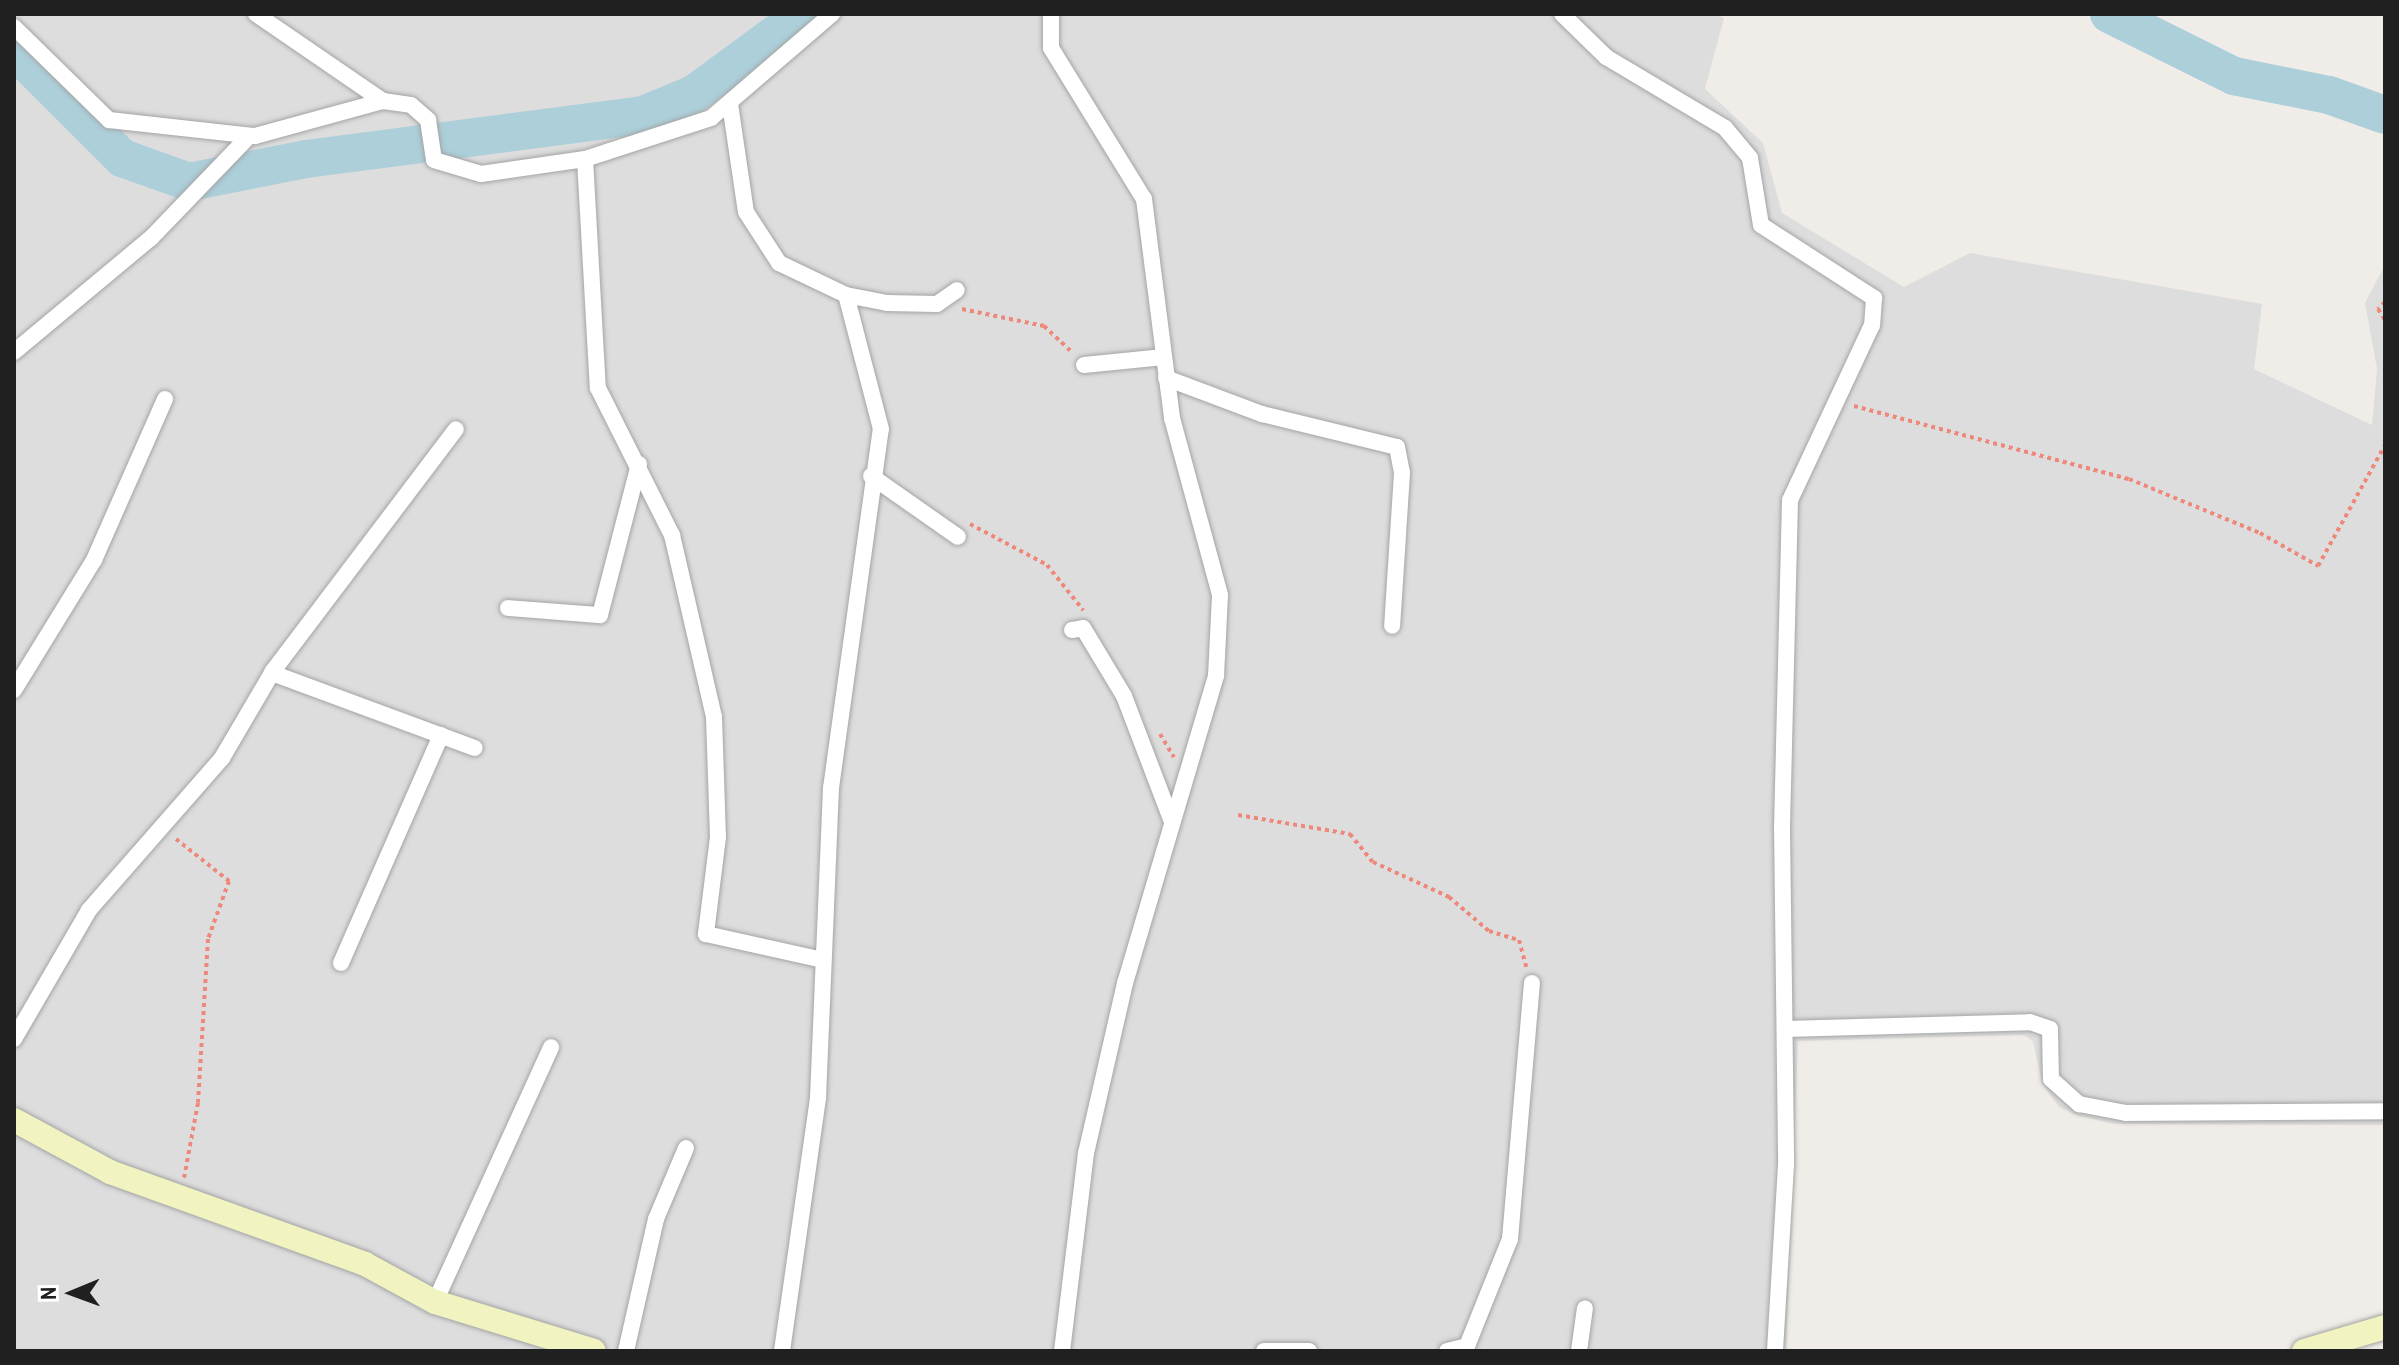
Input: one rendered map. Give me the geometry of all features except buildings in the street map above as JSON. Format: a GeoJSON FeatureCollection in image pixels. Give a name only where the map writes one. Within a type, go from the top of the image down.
{"type":"FeatureCollection","features":[{"type":"Feature","properties":{"kind":"street"},"geometry":{"type":"LineString","coordinates":[[256,14],[383,101]]}},
{"type":"Feature","properties":{"kind":"street"},"geometry":{"type":"LineString","coordinates":[[14,27],[109,120],[249,136],[383,101],[411,105],[429,128],[434,160],[481,174],[585,159],[651,141],[730,104],[832,14]]}},
{"type":"Feature","properties":{"kind":"street"},"geometry":{"type":"LineString","coordinates":[[1051,14],[1051,48],[1144,199],[1166,378],[1220,595],[1216,676],[1171,819],[1086,1153],[1062,1351]]}},
{"type":"Feature","properties":{"kind":"street"},"geometry":{"type":"LineString","coordinates":[[1562,14],[1606,57],[1725,128],[1750,158],[1761,225],[1874,298],[1872,325],[1790,500],[1785,1029],[1775,1351]]}},
{"type":"Feature","properties":{"kind":"street"},"geometry":{"type":"LineString","coordinates":[[730,104],[742,200],[758,238],[779,263],[846,295],[937,304],[957,290]]}},
{"type":"Feature","properties":{"kind":"street"},"geometry":{"type":"LineString","coordinates":[[14,352],[151,238],[249,136]]}},
{"type":"Feature","properties":{"kind":"street"},"geometry":{"type":"LineString","coordinates":[[585,159],[594,367],[610,416],[639,464],[679,561],[690,635],[714,717],[718,837],[706,934],[823,960]]}},
{"type":"Feature","properties":{"kind":"street"},"geometry":{"type":"LineString","coordinates":[[782,1351],[818,1098],[831,788],[881,412],[846,295]]}},
{"type":"Feature","properties":{"kind":"street"},"geometry":{"type":"LineString","coordinates":[[1086,362],[1164,357]]}},
{"type":"Feature","properties":{"kind":"street"},"geometry":{"type":"LineString","coordinates":[[1166,378],[1262,414],[1397,447],[1402,473],[1392,626]]}},
{"type":"Feature","properties":{"kind":"street"},"geometry":{"type":"LineString","coordinates":[[14,690],[94,560],[165,399]]}},
{"type":"Feature","properties":{"kind":"street"},"geometry":{"type":"LineString","coordinates":[[14,1039],[89,910],[159,825],[222,758],[272,673],[456,429]]}},
{"type":"Feature","properties":{"kind":"street"},"geometry":{"type":"LineString","coordinates":[[508,608],[600,615],[639,464]]}},
{"type":"Feature","properties":{"kind":"street"},"geometry":{"type":"LineString","coordinates":[[871,476],[957,528]]}},
{"type":"Feature","properties":{"kind":"street"},"geometry":{"type":"LineString","coordinates":[[1078,629],[1143,734],[1171,819]]}},
{"type":"Feature","properties":{"kind":"street"},"geometry":{"type":"LineString","coordinates":[[272,673],[475,748]]}},
{"type":"Feature","properties":{"kind":"street"},"geometry":{"type":"LineString","coordinates":[[341,963],[441,735]]}},
{"type":"Feature","properties":{"kind":"street"},"geometry":{"type":"LineString","coordinates":[[1447,1351],[1467,1346],[1510,1239],[1532,983]]}},
{"type":"Feature","properties":{"kind":"street"},"geometry":{"type":"LineString","coordinates":[[1785,1029],[2030,1022],[2050,1029],[2051,1079],[2079,1104],[2126,1113],[2385,1111]]}},
{"type":"Feature","properties":{"kind":"street"},"geometry":{"type":"LineString","coordinates":[[435,1302],[551,1047]]}},
{"type":"Feature","properties":{"kind":"street"},"geometry":{"type":"LineString","coordinates":[[14,1120],[110,1172],[181,1192],[365,1264],[435,1302],[594,1351]]}},
{"type":"Feature","properties":{"kind":"street"},"geometry":{"type":"LineString","coordinates":[[626,1351],[656,1219],[686,1148]]}},
{"type":"Feature","properties":{"kind":"street"},"geometry":{"type":"LineString","coordinates":[[1579,1351],[1585,1308]]}},
{"type":"Feature","properties":{"kind":"street"},"geometry":{"type":"LineString","coordinates":[[2304,1351],[2385,1327]]}},
{"type":"Feature","properties":{"kind":"street"},"geometry":{"type":"LineString","coordinates":[[1264,1351],[1309,1351]]}},
{"type":"Feature","properties":{"kind":"path"},"geometry":{"type":"LineString","coordinates":[[2385,302],[2378,309],[2385,320]]}},
{"type":"Feature","properties":{"kind":"path"},"geometry":{"type":"LineString","coordinates":[[937,304],[1044,326],[1086,362]]}},
{"type":"Feature","properties":{"kind":"path"},"geometry":{"type":"LineString","coordinates":[[1836,400],[2129,479],[2260,533],[2318,566],[2385,445]]}},
{"type":"Feature","properties":{"kind":"path"},"geometry":{"type":"LineString","coordinates":[[957,528],[1006,537],[1047,565],[1082,601],[1078,629]]}},
{"type":"Feature","properties":{"kind":"path"},"geometry":{"type":"LineString","coordinates":[[1238,815],[1350,834],[1373,862],[1449,897],[1489,931],[1519,940],[1532,983]]}},
{"type":"Feature","properties":{"kind":"path"},"geometry":{"type":"LineString","coordinates":[[159,825],[229,881],[208,939],[198,1103],[181,1192]]}},
{"type":"Feature","properties":{"kind":"shaded area"},"geometry":{"type":"Polygon","coordinates":[[[14,14],[1715,14],[1724,18],[1705,89],[1763,143],[1782,213],[1904,287],[1970,253],[2262,304],[2254,369],[2372,425],[2377,369],[2365,303],[2385,265],[2385,1125],[2115,1124],[2078,1116],[2059,1107],[2042,1083],[2033,1041],[2024,1035],[1798,1041],[1786,1351],[14,1351],[14,14]]]}},
{"type":"Feature","properties":{"kind":"waterway"},"geometry":{"type":"LineString","coordinates":[[14,50],[122,158],[189,182],[306,159],[643,115],[694,94],[803,14]]}},
{"type":"Feature","properties":{"kind":"waterway"},"geometry":{"type":"LineString","coordinates":[[2109,14],[2234,76],[2329,95],[2385,115]]}}]}
